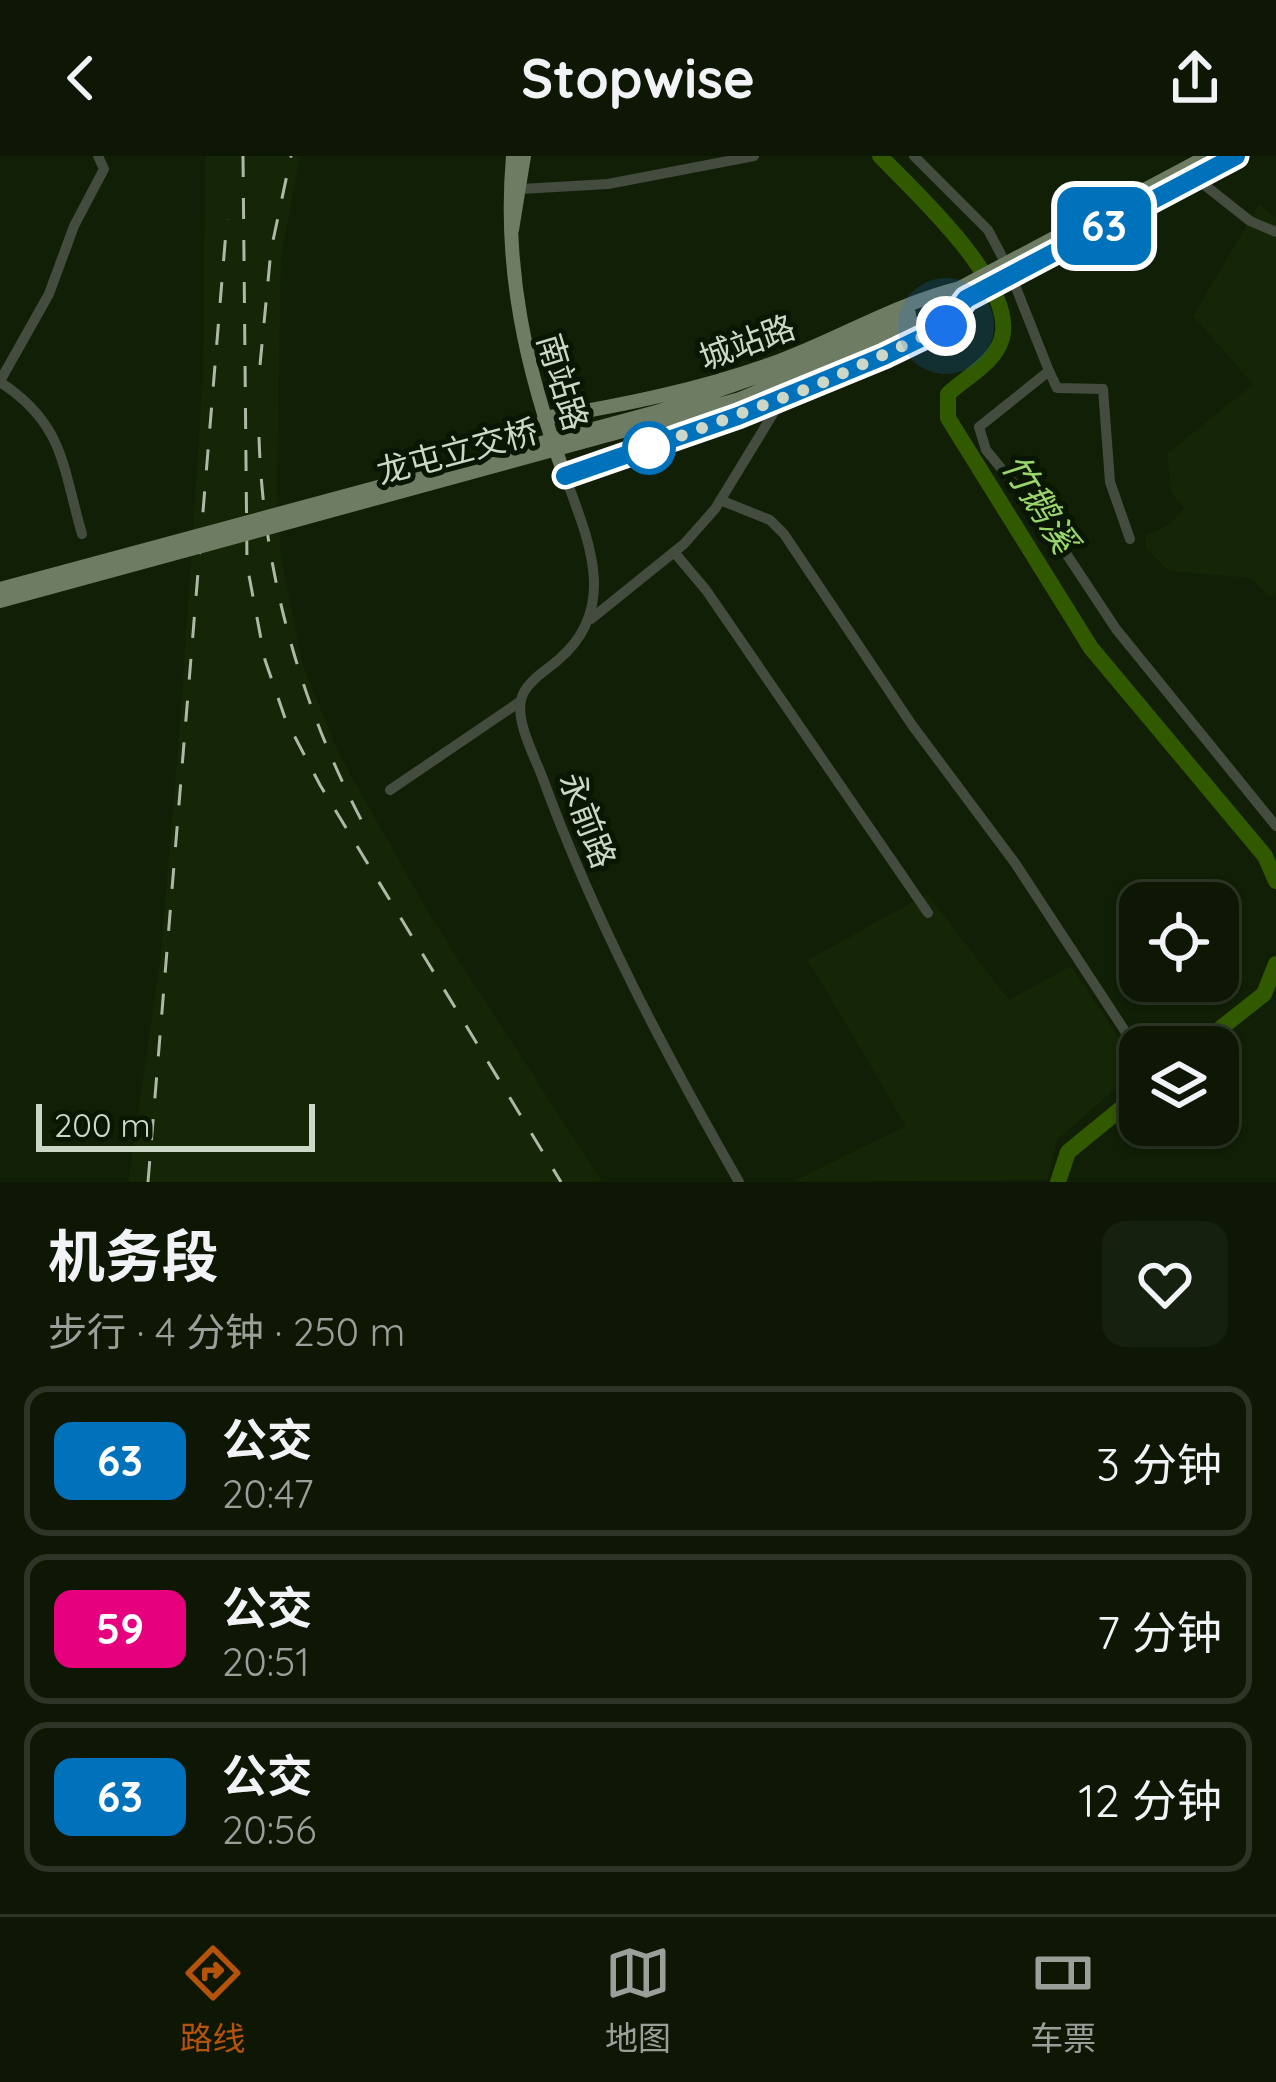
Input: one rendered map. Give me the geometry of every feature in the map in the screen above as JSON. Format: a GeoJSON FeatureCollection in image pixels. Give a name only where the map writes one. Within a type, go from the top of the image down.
{"type":"FeatureCollection","features":[{"type":"Feature","properties":{"kind":"main road","name":"南站路"},"geometry":{"type":"LineString","coordinates":[[513,156],[508,211],[520,334],[565,476]]}},
{"type":"Feature","properties":{"kind":"main road","name":"南站路"},"geometry":{"type":"LineString","coordinates":[[512,230],[524,156]]}},
{"type":"Feature","properties":{"kind":"main road","name":"城站路"},"geometry":{"type":"LineString","coordinates":[[1191,173],[1208,156]]}},
{"type":"Feature","properties":{"kind":"main road","name":"城站路"},"geometry":{"type":"LineString","coordinates":[[914,318],[1191,173],[1236,156]]}},
{"type":"Feature","properties":{"kind":"main road","name":"城站路"},"geometry":{"type":"LineString","coordinates":[[544,418],[711,384],[818,345],[918,298],[965,292]]}},
{"type":"Feature","properties":{"kind":"main road","name":"城站路"},"geometry":{"type":"LineString","coordinates":[[565,476],[782,399],[946,326],[965,292]]}},
{"type":"Feature","properties":{"kind":"main road","name":"龙屯立交桥"},"geometry":{"type":"LineString","coordinates":[[0,589],[656,412],[914,318]]}},
{"type":"Feature","properties":{"kind":"main road","name":"龙屯立交桥"},"geometry":{"type":"LineString","coordinates":[[0,601],[740,399],[914,318]]}},
{"type":"Feature","properties":{"kind":"street"},"geometry":{"type":"LineString","coordinates":[[82,534],[51,428],[34,404],[0,382],[62,266],[74,226],[104,169],[98,156]]}},
{"type":"Feature","properties":{"kind":"street"},"geometry":{"type":"LineString","coordinates":[[520,189],[608,184],[754,156]]}},
{"type":"Feature","properties":{"kind":"street"},"geometry":{"type":"LineString","coordinates":[[914,156],[988,230],[1058,388],[1103,389],[1110,482],[1130,539]]}},
{"type":"Feature","properties":{"kind":"street"},"geometry":{"type":"LineString","coordinates":[[1191,173],[1250,220],[1276,232]]}},
{"type":"Feature","properties":{"kind":"street"},"geometry":{"type":"LineString","coordinates":[[1049,371],[979,427],[986,450],[1044,520],[1116,629],[1276,826]]}},
{"type":"Feature","properties":{"kind":"street"},"geometry":{"type":"LineString","coordinates":[[390,790],[520,701],[589,621],[674,552],[720,500],[782,399]]}},
{"type":"Feature","properties":{"kind":"street"},"geometry":{"type":"LineString","coordinates":[[565,476],[595,564],[598,592],[589,621]]}},
{"type":"Feature","properties":{"kind":"street"},"geometry":{"type":"LineString","coordinates":[[720,500],[770,520],[784,534],[912,725],[1015,862],[1122,1026]]}},
{"type":"Feature","properties":{"kind":"street"},"geometry":{"type":"LineString","coordinates":[[674,552],[706,590],[928,913]]}},
{"type":"Feature","properties":{"kind":"street","name":"永前路"},"geometry":{"type":"LineString","coordinates":[[520,701],[525,730],[565,840],[602,926],[739,1182]]}},
{"type":"Feature","properties":{"kind":"shaded area"},"geometry":{"type":"Polygon","coordinates":[[[205,156],[300,156],[281,258],[277,490],[281,557],[303,666],[340,756],[431,917],[602,1182],[128,1182],[160,961],[179,737],[203,376],[205,156]]]}},
{"type":"Feature","properties":{"kind":"shaded area"},"geometry":{"type":"Polygon","coordinates":[[[1260,204],[1276,218],[1276,592],[1270,597],[1251,578],[1169,571],[1146,548],[1145,536],[1170,524],[1184,508],[1171,493],[1167,454],[1253,384],[1193,316],[1260,204]]]}},
{"type":"Feature","properties":{"kind":"shaded area"},"geometry":{"type":"Polygon","coordinates":[[[927,894],[1009,1000],[1071,966],[1119,1038],[1119,1086],[1057,1140],[1047,1180],[792,1182],[906,1126],[808,960],[927,894]]]}},
{"type":"Feature","properties":{"kind":"waterway","name":"竹鹅溪"},"geometry":{"type":"LineString","coordinates":[[880,156],[976,262],[1001,310],[1001,342],[989,360],[948,394],[948,418],[1091,648],[1265,856],[1276,881]]}},
{"type":"Feature","properties":{"kind":"waterway","name":"竹鹅溪"},"geometry":{"type":"LineString","coordinates":[[1224,1026],[1264,994],[1276,964]]}},
{"type":"Feature","properties":{"kind":"waterway","name":"竹鹅溪"},"geometry":{"type":"LineString","coordinates":[[1058,1182],[1068,1152],[1119,1110]]}},
{"type":"Feature","properties":{"kind":"railway"},"geometry":{"type":"LineString","coordinates":[[243,156],[247,565],[265,660],[285,718],[320,785],[561,1182]]}},
{"type":"Feature","properties":{"kind":"railway"},"geometry":{"type":"LineString","coordinates":[[260,365],[271,250],[291,156]]}},
{"type":"Feature","properties":{"kind":"railway"},"geometry":{"type":"LineString","coordinates":[[148,1182],[227,219]]}},
{"type":"Feature","properties":{"kind":"railway"},"geometry":{"type":"LineString","coordinates":[[259,437],[268,538],[289,638],[322,735],[365,827]]}},
{"type":"Feature","properties":{"kind":"bus line","name":"63"},"geometry":{"type":"LineString","coordinates":[[565,476],[738,416],[884,356],[946,326],[966,299],[1236,156]]}},
{"type":"Feature","properties":{"kind":"route"},"geometry":{"type":"LineString","coordinates":[[649,448],[635,453],[817,385],[946,326]]}}]}
